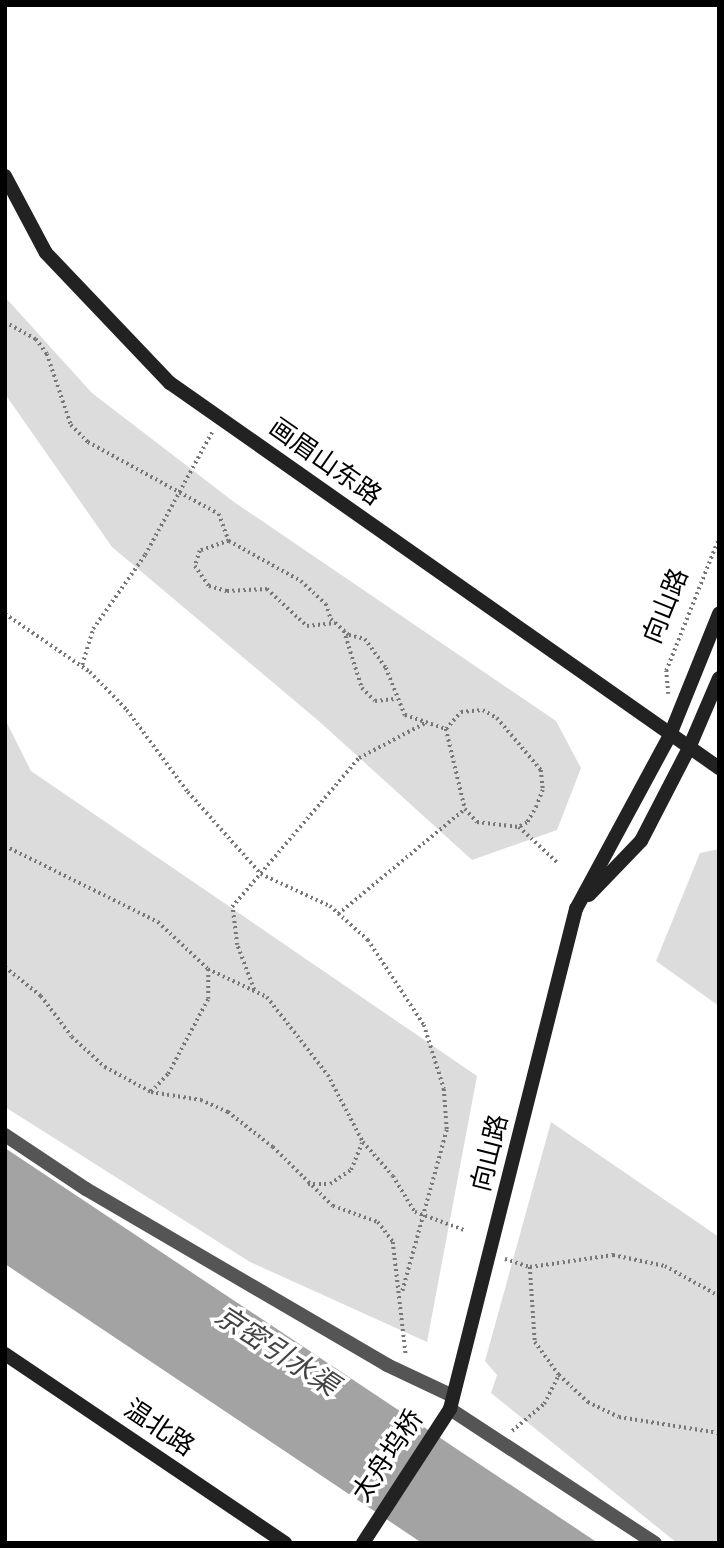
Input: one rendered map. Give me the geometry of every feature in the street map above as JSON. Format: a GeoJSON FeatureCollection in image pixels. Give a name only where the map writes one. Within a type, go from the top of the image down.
{"type":"FeatureCollection","features":[{"type":"Feature","properties":{"kind":"street","name":"画眉山东路"},"geometry":{"type":"LineString","coordinates":[[5,176],[46,253],[170,383],[719,768]]}},
{"type":"Feature","properties":{"kind":"street","name":"向山路"},"geometry":{"type":"LineString","coordinates":[[451,1403],[576,909],[670,735],[719,614]]}},
{"type":"Feature","properties":{"kind":"street","name":"向山路"},"geometry":{"type":"LineString","coordinates":[[576,909],[641,841],[689,748],[719,678]]}},
{"type":"Feature","properties":{"kind":"street"},"geometry":{"type":"LineString","coordinates":[[5,1135],[86,1189],[407,1375],[451,1403],[490,1435],[655,1543]]}},
{"type":"Feature","properties":{"kind":"street","name":"温北路"},"geometry":{"type":"LineString","coordinates":[[5,1354],[285,1543]]}},
{"type":"Feature","properties":{"kind":"street","name":"太舟坞桥"},"geometry":{"type":"LineString","coordinates":[[365,1537],[451,1403]]}},
{"type":"Feature","properties":{"kind":"path"},"geometry":{"type":"LineString","coordinates":[[5,322],[36,338],[47,354],[71,425],[88,442],[219,514],[229,541],[300,581],[326,604],[336,623],[344,630],[365,639],[386,668],[395,699],[405,715],[446,729]]}},
{"type":"Feature","properties":{"kind":"path"},"geometry":{"type":"LineString","coordinates":[[82,666],[93,629],[119,596],[180,493],[219,418]]}},
{"type":"Feature","properties":{"kind":"path","name":"向山路"},"geometry":{"type":"LineString","coordinates":[[668,696],[666,671],[719,538]]}},
{"type":"Feature","properties":{"kind":"path"},"geometry":{"type":"LineString","coordinates":[[229,541],[200,551],[195,566],[209,586],[227,591],[267,589],[307,626],[336,623]]}},
{"type":"Feature","properties":{"kind":"path"},"geometry":{"type":"LineString","coordinates":[[5,614],[82,666],[127,710],[188,793],[261,874],[338,914],[368,940],[424,1025],[444,1089],[447,1130],[426,1216],[410,1252],[402,1293]]}},
{"type":"Feature","properties":{"kind":"path"},"geometry":{"type":"LineString","coordinates":[[344,630],[362,688],[375,701],[395,699]]}},
{"type":"Feature","properties":{"kind":"path"},"geometry":{"type":"LineString","coordinates":[[483,710],[497,718],[541,769],[543,789],[527,823],[519,827],[477,822],[465,809],[446,729],[461,712],[483,710]]}},
{"type":"Feature","properties":{"kind":"path"},"geometry":{"type":"LineString","coordinates":[[254,990],[237,945],[232,907],[359,758],[414,725],[427,722]]}},
{"type":"Feature","properties":{"kind":"path"},"geometry":{"type":"LineString","coordinates":[[338,914],[465,809]]}},
{"type":"Feature","properties":{"kind":"path"},"geometry":{"type":"LineString","coordinates":[[519,827],[559,864]]}},
{"type":"Feature","properties":{"kind":"path"},"geometry":{"type":"LineString","coordinates":[[5,846],[158,922],[208,969],[233,984],[267,997],[328,1075],[363,1142],[407,1194],[415,1212],[464,1230]]}},
{"type":"Feature","properties":{"kind":"path"},"geometry":{"type":"LineString","coordinates":[[5,967],[41,996],[72,1037],[105,1067],[151,1092],[201,1100],[228,1112],[272,1147],[306,1184],[333,1206],[378,1222],[393,1242],[402,1293],[407,1375]]}},
{"type":"Feature","properties":{"kind":"path"},"geometry":{"type":"LineString","coordinates":[[151,1092],[168,1074],[208,999],[208,969]]}},
{"type":"Feature","properties":{"kind":"path"},"geometry":{"type":"LineString","coordinates":[[306,1184],[330,1184],[351,1170],[363,1142]]}},
{"type":"Feature","properties":{"kind":"path"},"geometry":{"type":"LineString","coordinates":[[490,1254],[530,1267],[613,1255],[664,1266],[719,1296]]}},
{"type":"Feature","properties":{"kind":"path"},"geometry":{"type":"LineString","coordinates":[[530,1267],[535,1342],[559,1375],[588,1402],[620,1417],[719,1433]]}},
{"type":"Feature","properties":{"kind":"path"},"geometry":{"type":"LineString","coordinates":[[490,1435],[515,1430],[544,1404],[559,1375]]}},
{"type":"Feature","properties":{"kind":"shaded area"},"geometry":{"type":"Polygon","coordinates":[[[5,297],[92,393],[234,502],[556,721],[581,768],[557,830],[472,860],[321,723],[112,547],[5,394],[5,297]]]}},
{"type":"Feature","properties":{"kind":"shaded area"},"geometry":{"type":"Polygon","coordinates":[[[5,719],[31,771],[477,1076],[427,1342],[250,1262],[5,1107],[5,719]]]}},
{"type":"Feature","properties":{"kind":"shaded area"},"geometry":{"type":"Polygon","coordinates":[[[719,849],[719,1006],[656,961],[700,853],[719,849]]]}},
{"type":"Feature","properties":{"kind":"shaded area"},"geometry":{"type":"Polygon","coordinates":[[[551,1122],[719,1237],[719,1543],[677,1543],[491,1393],[497,1375],[485,1361],[551,1122]]]}},
{"type":"Feature","properties":{"kind":"water","name":"京密引水渠"},"geometry":{"type":"Polygon","coordinates":[[[5,1148],[598,1543],[422,1543],[5,1264],[5,1148]]]}}]}
